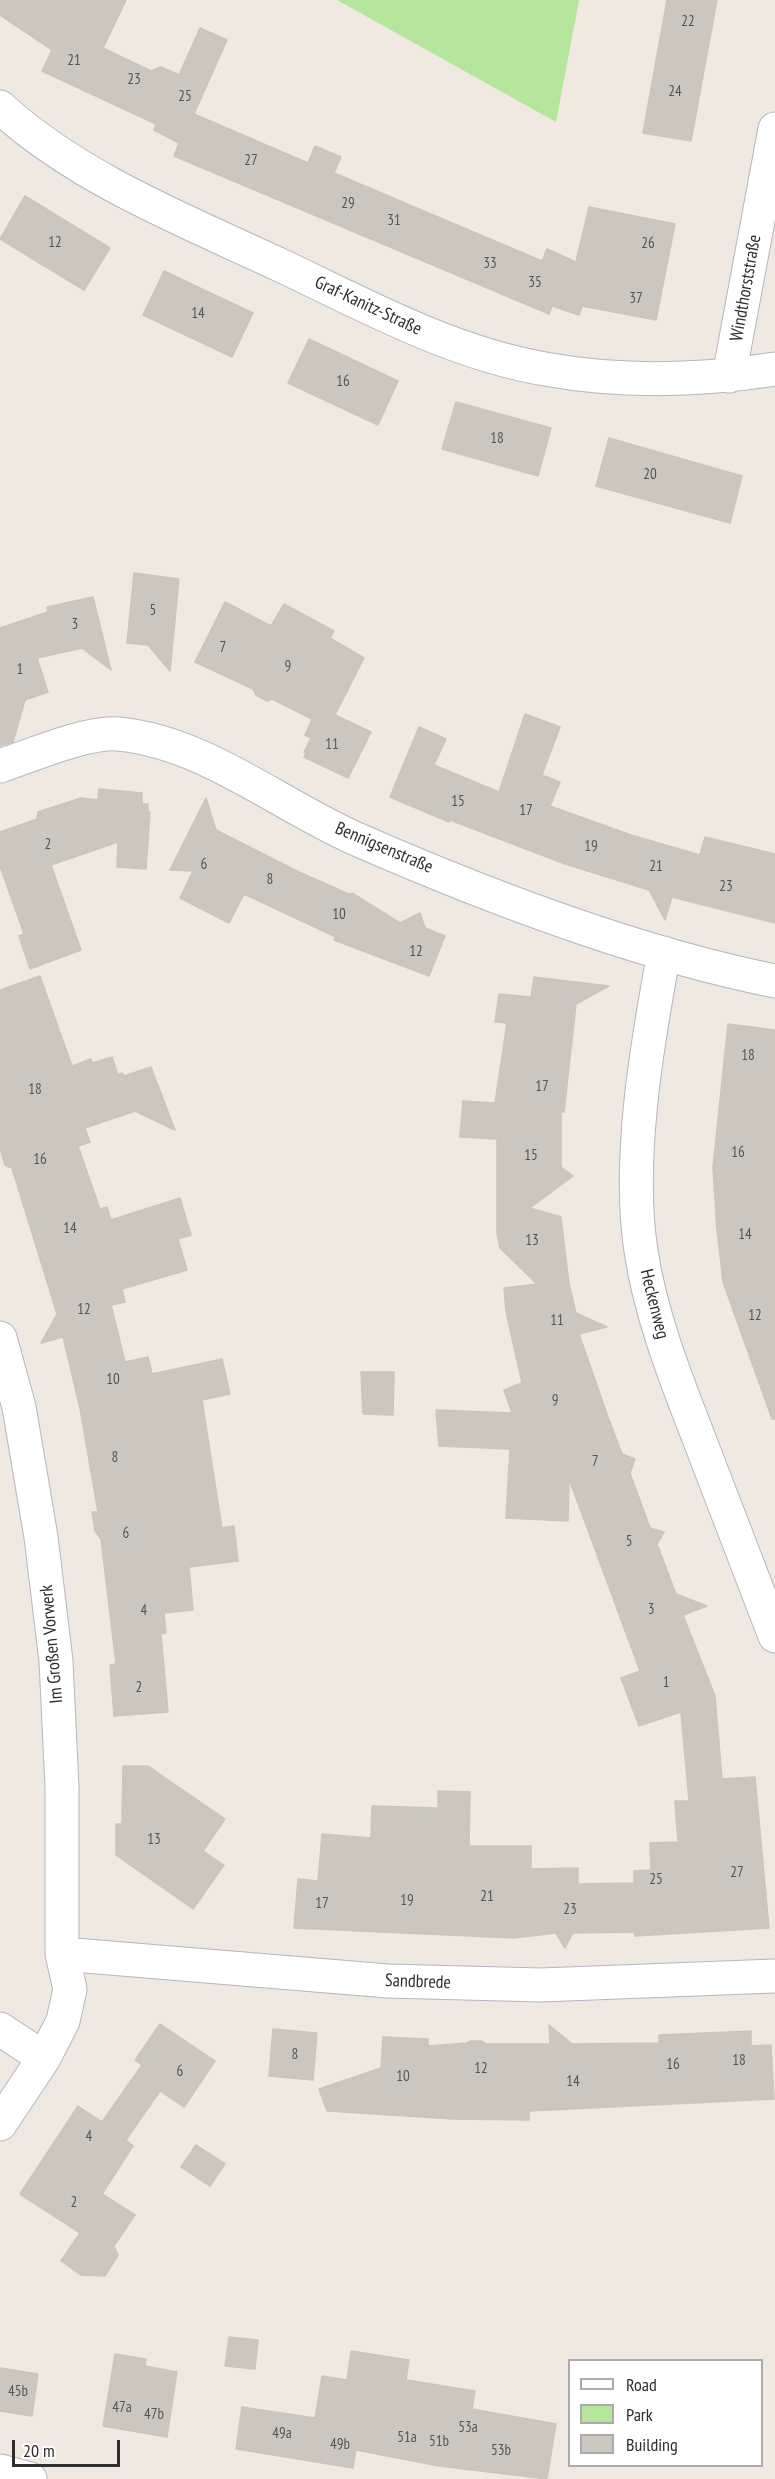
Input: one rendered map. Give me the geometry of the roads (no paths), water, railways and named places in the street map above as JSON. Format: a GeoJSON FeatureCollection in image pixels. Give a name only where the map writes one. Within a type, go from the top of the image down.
{"type":"FeatureCollection","features":[{"type":"Feature","properties":{"kind":"street","name":"Graf-Kanitz-Straße"},"geometry":{"type":"LineString","coordinates":[[0,107],[75,162],[148,203],[428,334],[543,369],[610,377],[670,380],[729,376],[775,369]]}},
{"type":"Feature","properties":{"kind":"street","name":"Windthorststraße"},"geometry":{"type":"LineString","coordinates":[[729,376],[775,129]]}},
{"type":"Feature","properties":{"kind":"street","name":"Bennigsenstraße"},"geometry":{"type":"LineString","coordinates":[[0,766],[77,740],[115,733],[156,739],[201,758],[352,837],[509,901],[664,953],[775,981]]}},
{"type":"Feature","properties":{"kind":"street","name":"Heckenweg"},"geometry":{"type":"LineString","coordinates":[[664,953],[654,1003],[641,1118],[637,1182],[641,1250],[652,1306],[669,1361],[775,1636]]}},
{"type":"Feature","properties":{"kind":"street","name":"Im Großen Vorwerk"},"geometry":{"type":"LineString","coordinates":[[0,1338],[20,1407],[41,1537],[56,1661],[62,1787],[62,1954]]}},
{"type":"Feature","properties":{"kind":"street","name":"Sandbrede"},"geometry":{"type":"LineString","coordinates":[[62,1954],[388,1981],[541,1985],[775,1976]]}},
{"type":"Feature","properties":{"kind":"street"},"geometry":{"type":"LineString","coordinates":[[0,2124],[44,2058],[47,1989],[62,1954]]}},
{"type":"Feature","properties":{"kind":"street"},"geometry":{"type":"LineString","coordinates":[[0,2029],[44,2058]]}},
{"type":"Feature","properties":{"kind":"street"},"geometry":{"type":"LineString","coordinates":[[0,2471],[30,2479]]}}]}
